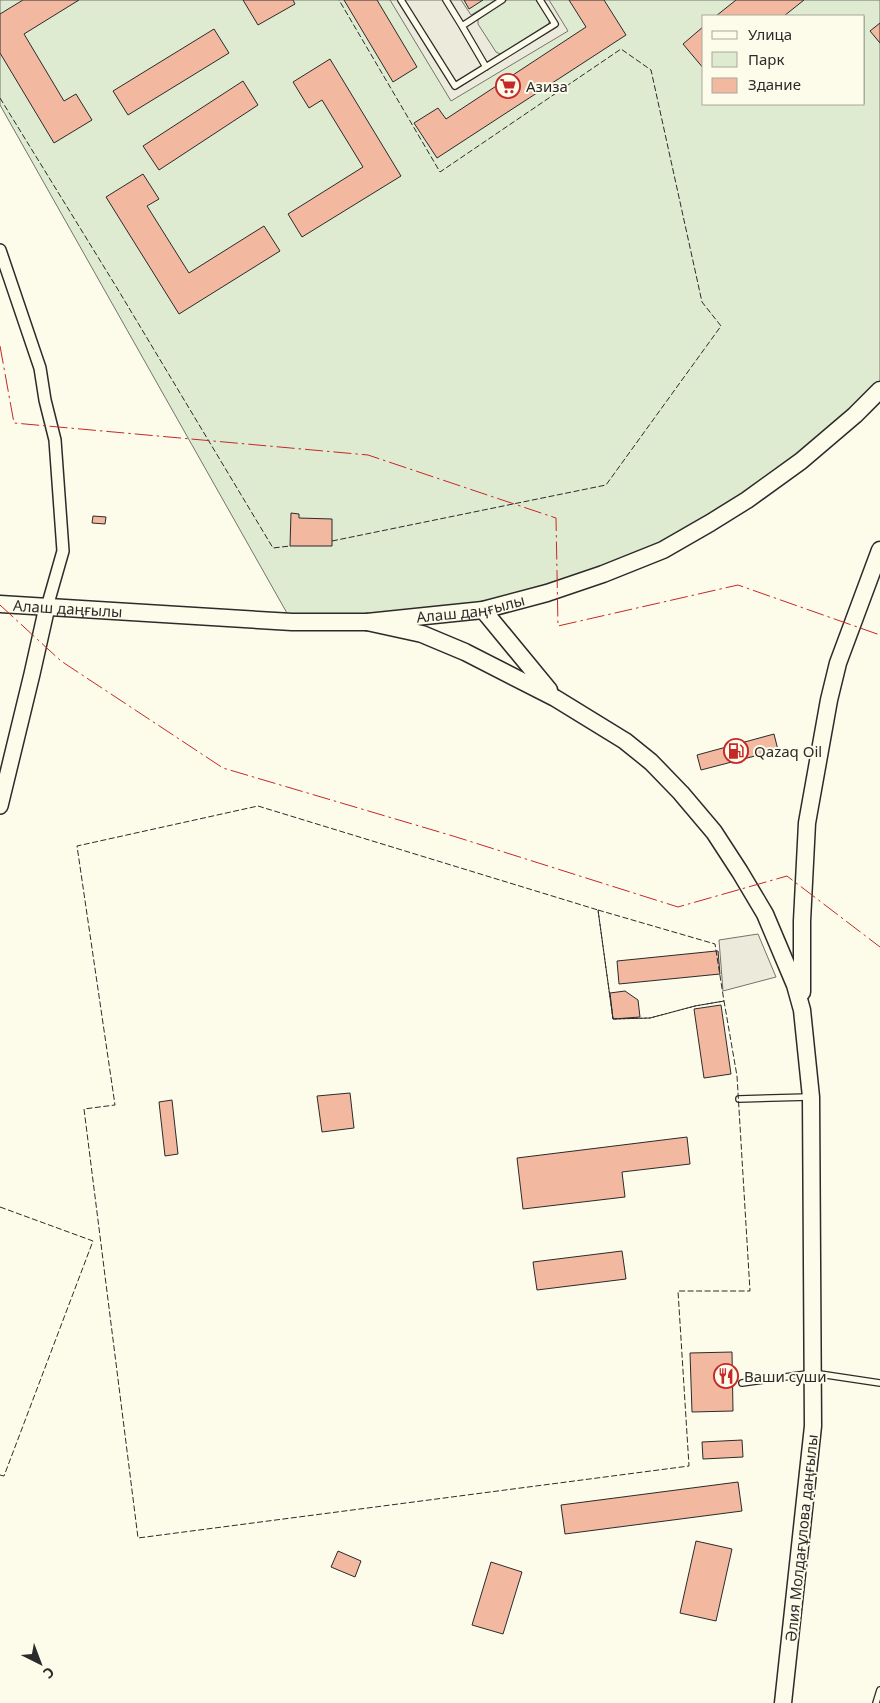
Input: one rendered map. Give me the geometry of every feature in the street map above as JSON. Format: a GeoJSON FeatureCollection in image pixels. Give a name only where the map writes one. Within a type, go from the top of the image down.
{"type":"FeatureCollection","features":[{"type":"Feature","properties":{"kind":"main road","name":"Алаш даңғылы"},"geometry":{"type":"LineString","coordinates":[[0,604],[292,622],[366,622],[483,610],[547,593],[603,574],[663,550],[732,509],[801,461],[856,414],[880,390]]}},
{"type":"Feature","properties":{"kind":"main road"},"geometry":{"type":"LineString","coordinates":[[802,1010],[802,921],[806,823],[829,700],[838,663],[880,550]]}},
{"type":"Feature","properties":{"kind":"main road"},"geometry":{"type":"LineString","coordinates":[[483,610],[555,698]]}},
{"type":"Feature","properties":{"kind":"main road"},"geometry":{"type":"LineString","coordinates":[[366,622],[422,634],[465,652],[555,698],[626,741],[651,762],[681,793],[714,832],[765,914],[795,985],[802,1010]]}},
{"type":"Feature","properties":{"kind":"main road","name":"Әлия Молдағұлова даңғылы"},"geometry":{"type":"LineString","coordinates":[[783,1703],[813,1426],[811,1097],[802,1010]]}},
{"type":"Feature","properties":{"kind":"street"},"geometry":{"type":"LineString","coordinates":[[0,250],[40,368],[45,400],[55,440],[63,551],[47,608],[0,806]]}},
{"type":"Feature","properties":{"kind":"lane"},"geometry":{"type":"LineString","coordinates":[[401,0],[455,86],[555,24],[540,0]]}},
{"type":"Feature","properties":{"kind":"lane"},"geometry":{"type":"LineString","coordinates":[[446,0],[486,67]]}},
{"type":"Feature","properties":{"kind":"lane"},"geometry":{"type":"LineString","coordinates":[[462,26],[502,0]]}},
{"type":"Feature","properties":{"kind":"lane"},"geometry":{"type":"LineString","coordinates":[[738,1099],[811,1097]]}},
{"type":"Feature","properties":{"kind":"lane"},"geometry":{"type":"LineString","coordinates":[[742,1383],[813,1374],[880,1383]]}},
{"type":"Feature","properties":{"kind":"lane"},"geometry":{"type":"LineString","coordinates":[[876,1703],[880,1690]]}},
{"type":"Feature","properties":{"kind":"green space"},"geometry":{"type":"Polygon","coordinates":[[[0,0],[880,0],[880,390],[855,415],[663,550],[483,610],[292,622],[0,105],[0,0]]]}},
{"type":"Feature","properties":{"kind":"shaded area"},"geometry":{"type":"Polygon","coordinates":[[[390,0],[461,0],[471,15],[496,0],[507,0],[481,16],[478,20],[478,24],[496,52],[500,54],[504,54],[549,25],[549,20],[536,0],[549,0],[568,31],[451,101],[390,0]]]}},
{"type":"Feature","properties":{"kind":"shaded area"},"geometry":{"type":"Polygon","coordinates":[[[758,934],[776,977],[723,991],[719,940],[758,934]]]}},
{"type":"Feature","properties":{"kind":"building"},"geometry":{"type":"Polygon","coordinates":[[[23,0],[79,0],[24,34],[64,101],[76,94],[92,120],[54,143],[0,53],[0,14],[23,0]]]}},
{"type":"Feature","properties":{"kind":"building"},"geometry":{"type":"Polygon","coordinates":[[[243,0],[293,0],[295,4],[258,25],[243,0]]]}},
{"type":"Feature","properties":{"kind":"building"},"geometry":{"type":"Polygon","coordinates":[[[344,0],[377,0],[417,67],[393,82],[344,0]]]}},
{"type":"Feature","properties":{"kind":"building"},"geometry":{"type":"Polygon","coordinates":[[[464,0],[483,0],[469,9],[464,0]]]}},
{"type":"Feature","properties":{"kind":"building"},"geometry":{"type":"Polygon","coordinates":[[[569,0],[604,0],[626,35],[437,158],[414,123],[438,108],[446,119],[586,27],[569,0]]]}},
{"type":"Feature","properties":{"kind":"building"},"geometry":{"type":"Polygon","coordinates":[[[736,0],[804,0],[785,15],[717,15],[736,0]]]}},
{"type":"Feature","properties":{"kind":"building"},"geometry":{"type":"Polygon","coordinates":[[[880,23],[880,43],[870,31],[880,23]]]}},
{"type":"Feature","properties":{"kind":"building"},"geometry":{"type":"Polygon","coordinates":[[[702,28],[702,67],[683,44],[702,28]]]}},
{"type":"Feature","properties":{"kind":"building"},"geometry":{"type":"Polygon","coordinates":[[[214,29],[229,53],[128,115],[113,91],[214,29]]]}},
{"type":"Feature","properties":{"kind":"building"},"geometry":{"type":"Polygon","coordinates":[[[330,59],[401,176],[302,237],[288,214],[363,167],[322,100],[309,108],[293,82],[330,59]]]}},
{"type":"Feature","properties":{"kind":"building"},"geometry":{"type":"Polygon","coordinates":[[[243,81],[258,105],[159,170],[143,146],[243,81]]]}},
{"type":"Feature","properties":{"kind":"building"},"geometry":{"type":"Polygon","coordinates":[[[143,174],[159,199],[147,206],[189,273],[264,226],[280,251],[179,314],[106,197],[143,174]]]}},
{"type":"Feature","properties":{"kind":"building"},"geometry":{"type":"Polygon","coordinates":[[[291,513],[299,514],[299,518],[332,519],[332,546],[290,546],[291,513]]]}},
{"type":"Feature","properties":{"kind":"building"},"geometry":{"type":"Polygon","coordinates":[[[93,516],[106,517],[105,524],[92,523],[93,516]]]}},
{"type":"Feature","properties":{"kind":"building"},"geometry":{"type":"Polygon","coordinates":[[[774,734],[778,750],[701,770],[697,755],[774,734]]]}},
{"type":"Feature","properties":{"kind":"building"},"geometry":{"type":"Polygon","coordinates":[[[718,951],[720,974],[619,984],[617,961],[718,951]]]}},
{"type":"Feature","properties":{"kind":"building"},"geometry":{"type":"Polygon","coordinates":[[[625,991],[638,1000],[640,1017],[613,1019],[610,993],[625,991]]]}},
{"type":"Feature","properties":{"kind":"building"},"geometry":{"type":"Polygon","coordinates":[[[721,1005],[731,1074],[704,1078],[694,1009],[721,1005]]]}},
{"type":"Feature","properties":{"kind":"building"},"geometry":{"type":"Polygon","coordinates":[[[350,1093],[354,1128],[322,1132],[317,1096],[350,1093]]]}},
{"type":"Feature","properties":{"kind":"building"},"geometry":{"type":"Polygon","coordinates":[[[172,1100],[178,1154],[165,1156],[159,1102],[172,1100]]]}},
{"type":"Feature","properties":{"kind":"building"},"geometry":{"type":"Polygon","coordinates":[[[687,1137],[690,1164],[622,1172],[625,1197],[523,1209],[517,1158],[687,1137]]]}},
{"type":"Feature","properties":{"kind":"building"},"geometry":{"type":"Polygon","coordinates":[[[622,1251],[626,1279],[537,1290],[533,1262],[622,1251]]]}},
{"type":"Feature","properties":{"kind":"building"},"geometry":{"type":"Polygon","coordinates":[[[732,1352],[733,1411],[692,1412],[690,1353],[732,1352]]]}},
{"type":"Feature","properties":{"kind":"building"},"geometry":{"type":"Polygon","coordinates":[[[742,1440],[743,1457],[703,1459],[702,1442],[742,1440]]]}},
{"type":"Feature","properties":{"kind":"building"},"geometry":{"type":"Polygon","coordinates":[[[738,1482],[742,1511],[565,1534],[561,1505],[738,1482]]]}},
{"type":"Feature","properties":{"kind":"building"},"geometry":{"type":"Polygon","coordinates":[[[696,1541],[732,1549],[716,1621],[680,1613],[696,1541]]]}},
{"type":"Feature","properties":{"kind":"building"},"geometry":{"type":"Polygon","coordinates":[[[338,1551],[361,1561],[355,1577],[331,1567],[338,1551]]]}},
{"type":"Feature","properties":{"kind":"building"},"geometry":{"type":"Polygon","coordinates":[[[491,1562],[522,1572],[503,1634],[472,1625],[491,1562]]]}},
{"type":"Feature","properties":{"kind":"fence"},"geometry":{"type":"LineString","coordinates":[[332,541],[606,485],[721,326],[702,302],[651,70],[621,49],[440,172],[339,0]]}},
{"type":"Feature","properties":{"kind":"fence"},"geometry":{"type":"LineString","coordinates":[[0,98],[273,548],[290,546]]}},
{"type":"Feature","properties":{"kind":"fence"},"geometry":{"type":"LineString","coordinates":[[258,806],[598,910],[613,1019],[650,1018],[695,1006],[724,1001],[737,1076],[750,1291],[678,1291],[689,1466],[138,1538],[84,1109],[115,1105],[77,846],[258,806]]}},
{"type":"Feature","properties":{"kind":"fence"},"geometry":{"type":"LineString","coordinates":[[598,910],[715,944],[724,1001],[695,1006],[650,1018],[613,1019],[598,910]]}},
{"type":"Feature","properties":{"kind":"fence"},"geometry":{"type":"LineString","coordinates":[[0,1207],[93,1241],[4,1476],[0,1475]]}},
{"type":"Feature","properties":{"kind":"power"},"geometry":{"type":"LineString","coordinates":[[0,346],[14,423],[368,455],[556,518],[558,626],[738,585],[880,635]]}},
{"type":"Feature","properties":{"kind":"power"},"geometry":{"type":"LineString","coordinates":[[0,605],[61,661],[223,768],[453,836],[678,907],[787,876],[880,947]]}},
{"type":"Feature","properties":{"kind":"place","name":"Азиза"},"geometry":{"type":"Point","coordinates":[508,86]}},
{"type":"Feature","properties":{"kind":"place","name":"Qazaq Oil"},"geometry":{"type":"Point","coordinates":[736,751]}},
{"type":"Feature","properties":{"kind":"place","name":"Ваши суши"},"geometry":{"type":"Point","coordinates":[726,1376]}}]}
